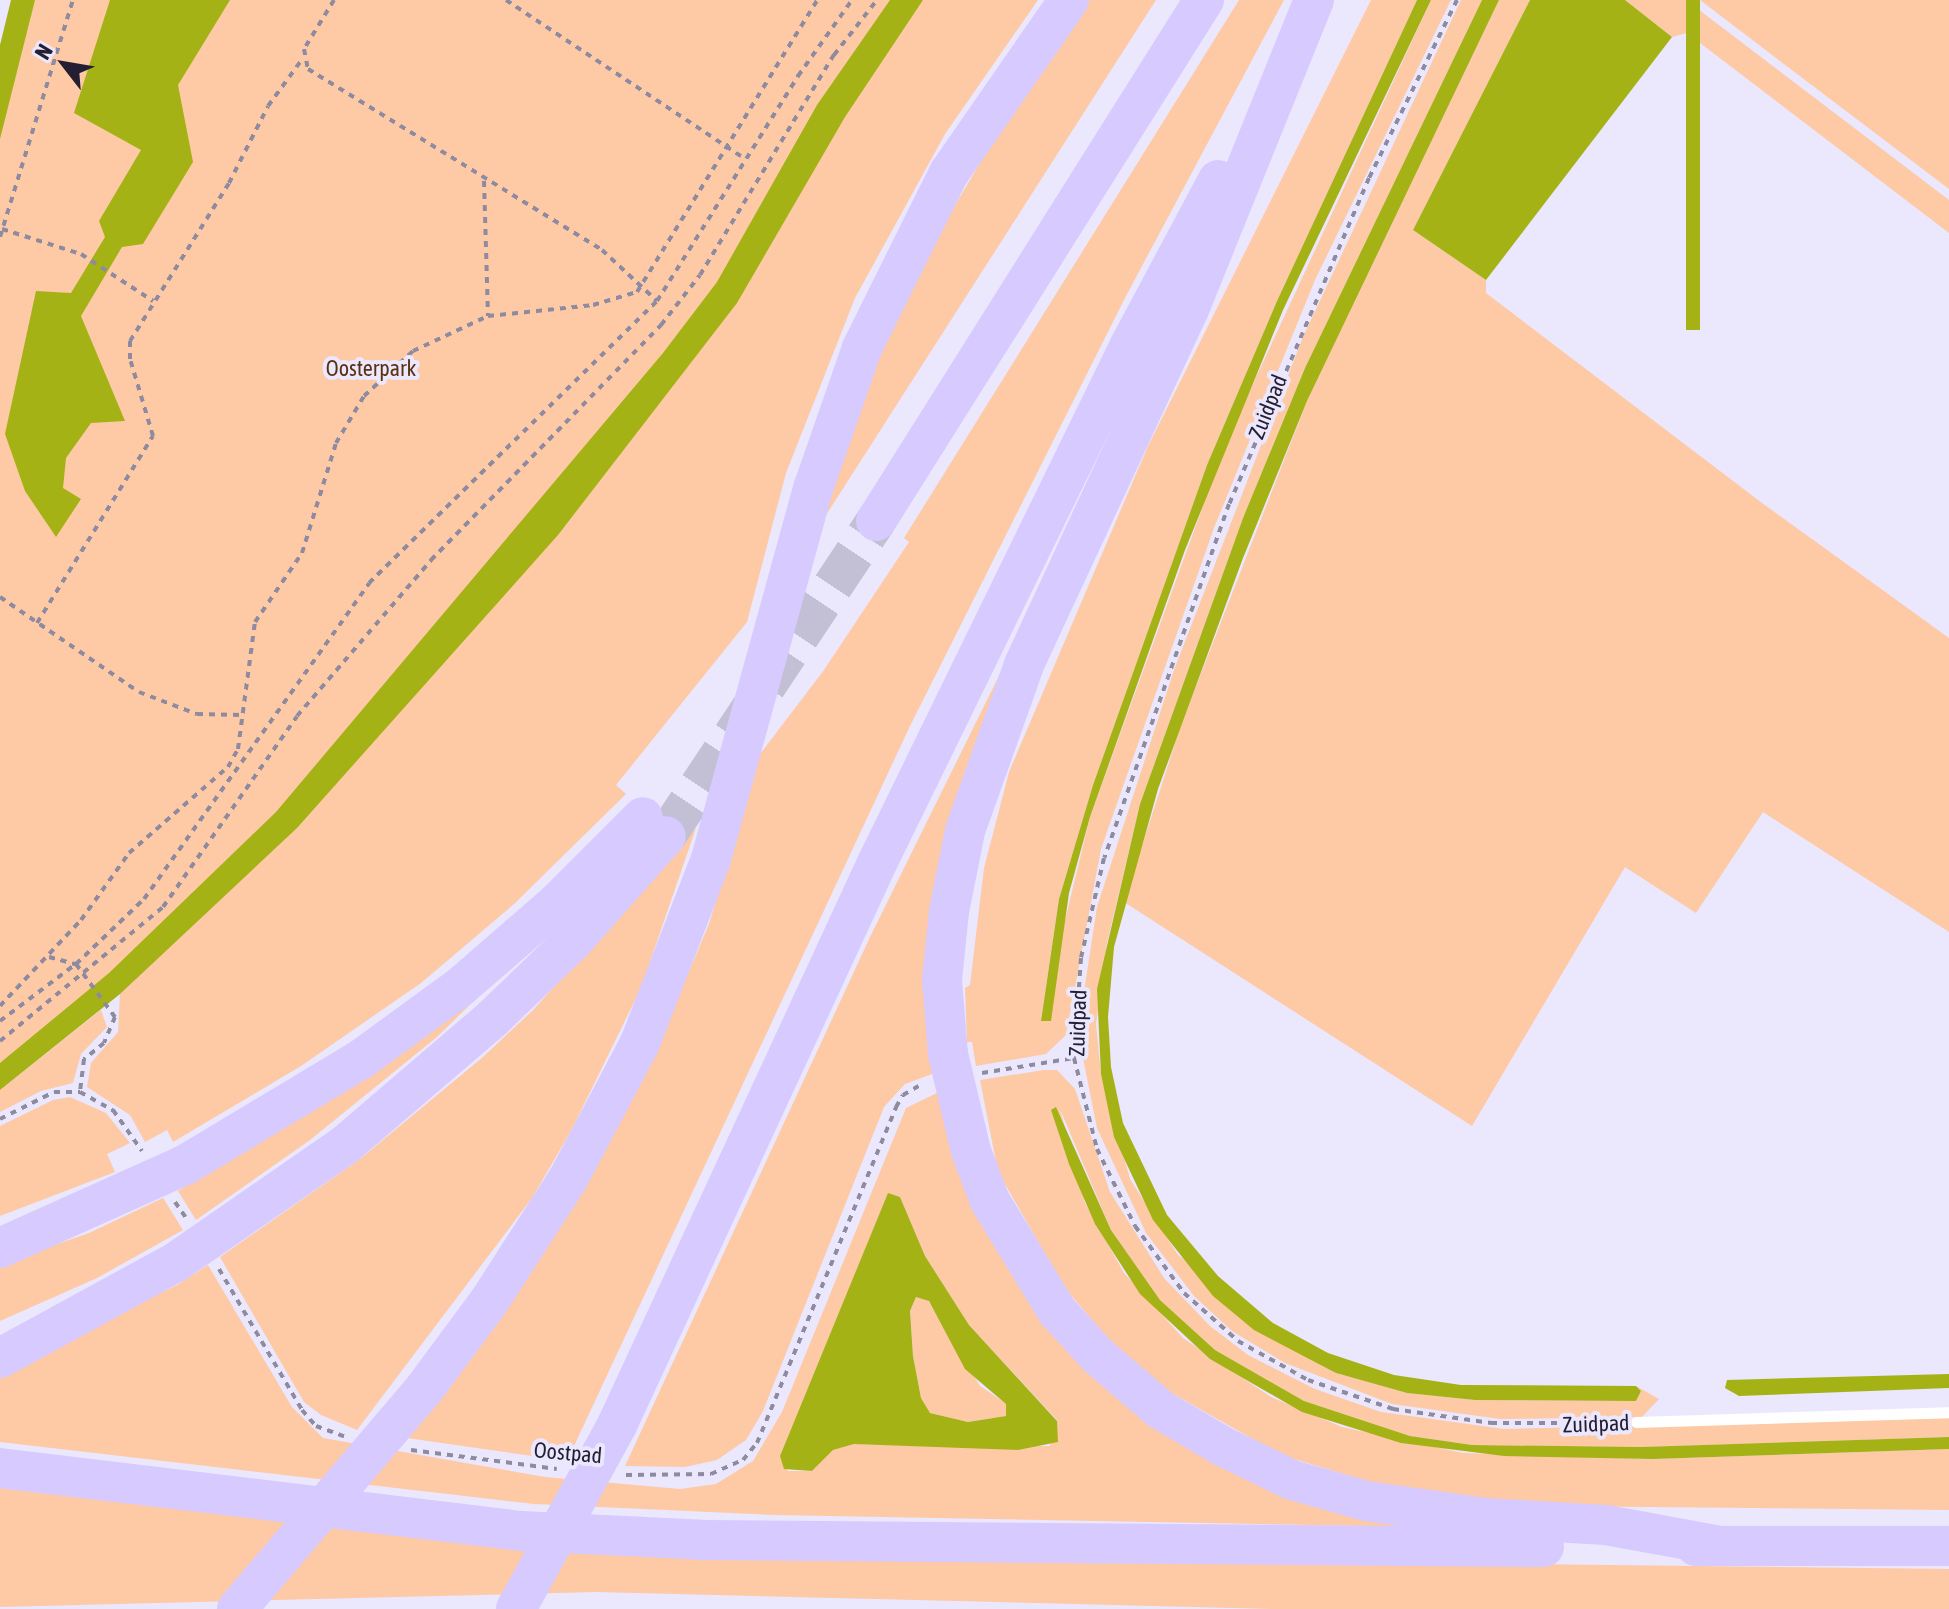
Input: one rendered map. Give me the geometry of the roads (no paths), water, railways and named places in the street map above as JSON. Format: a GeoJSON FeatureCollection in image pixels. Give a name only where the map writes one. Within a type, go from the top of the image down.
{"type":"FeatureCollection","features":[{"type":"Feature","properties":{"kind":"highway"},"geometry":{"type":"LineString","coordinates":[[237,1609],[425,1388],[490,1300],[582,1152],[640,1043],[711,859],[814,486],[862,348],[901,260],[949,173],[1069,0]]}},
{"type":"Feature","properties":{"kind":"highway"},"geometry":{"type":"LineString","coordinates":[[876,521],[1204,0]]}},
{"type":"Feature","properties":{"kind":"highway"},"geometry":{"type":"LineString","coordinates":[[1314,0],[1189,309],[1075,550],[993,749],[965,831],[949,911],[942,980],[950,1078],[990,1201],[1057,1311],[1097,1355],[1161,1410],[1224,1447],[1292,1480],[1366,1501],[1485,1518],[1606,1525],[1720,1546]]}},
{"type":"Feature","properties":{"kind":"highway"},"geometry":{"type":"LineString","coordinates":[[516,1609],[617,1425],[878,861],[1130,345],[1314,0]]}},
{"type":"Feature","properties":{"kind":"highway"},"geometry":{"type":"LineString","coordinates":[[0,1248],[159,1177],[360,1060],[460,987],[558,902],[654,826],[573,941],[493,1018],[345,1145],[206,1248],[0,1358]]}},
{"type":"Feature","properties":{"kind":"highway"},"geometry":{"type":"LineString","coordinates":[[0,1468],[521,1531],[687,1539],[1949,1546]]}},
{"type":"Feature","properties":{"kind":"lane","name":"Zuidpad"},"geometry":{"type":"LineString","coordinates":[[1636,1422],[1949,1412]]}},
{"type":"Feature","properties":{"kind":"tunnel"},"geometry":{"type":"LineString","coordinates":[[666,836],[876,521]]}},
{"type":"Feature","properties":{"kind":"park label","name":"Oosterpark"},"geometry":{"type":"Point","coordinates":[371,369]}}]}
